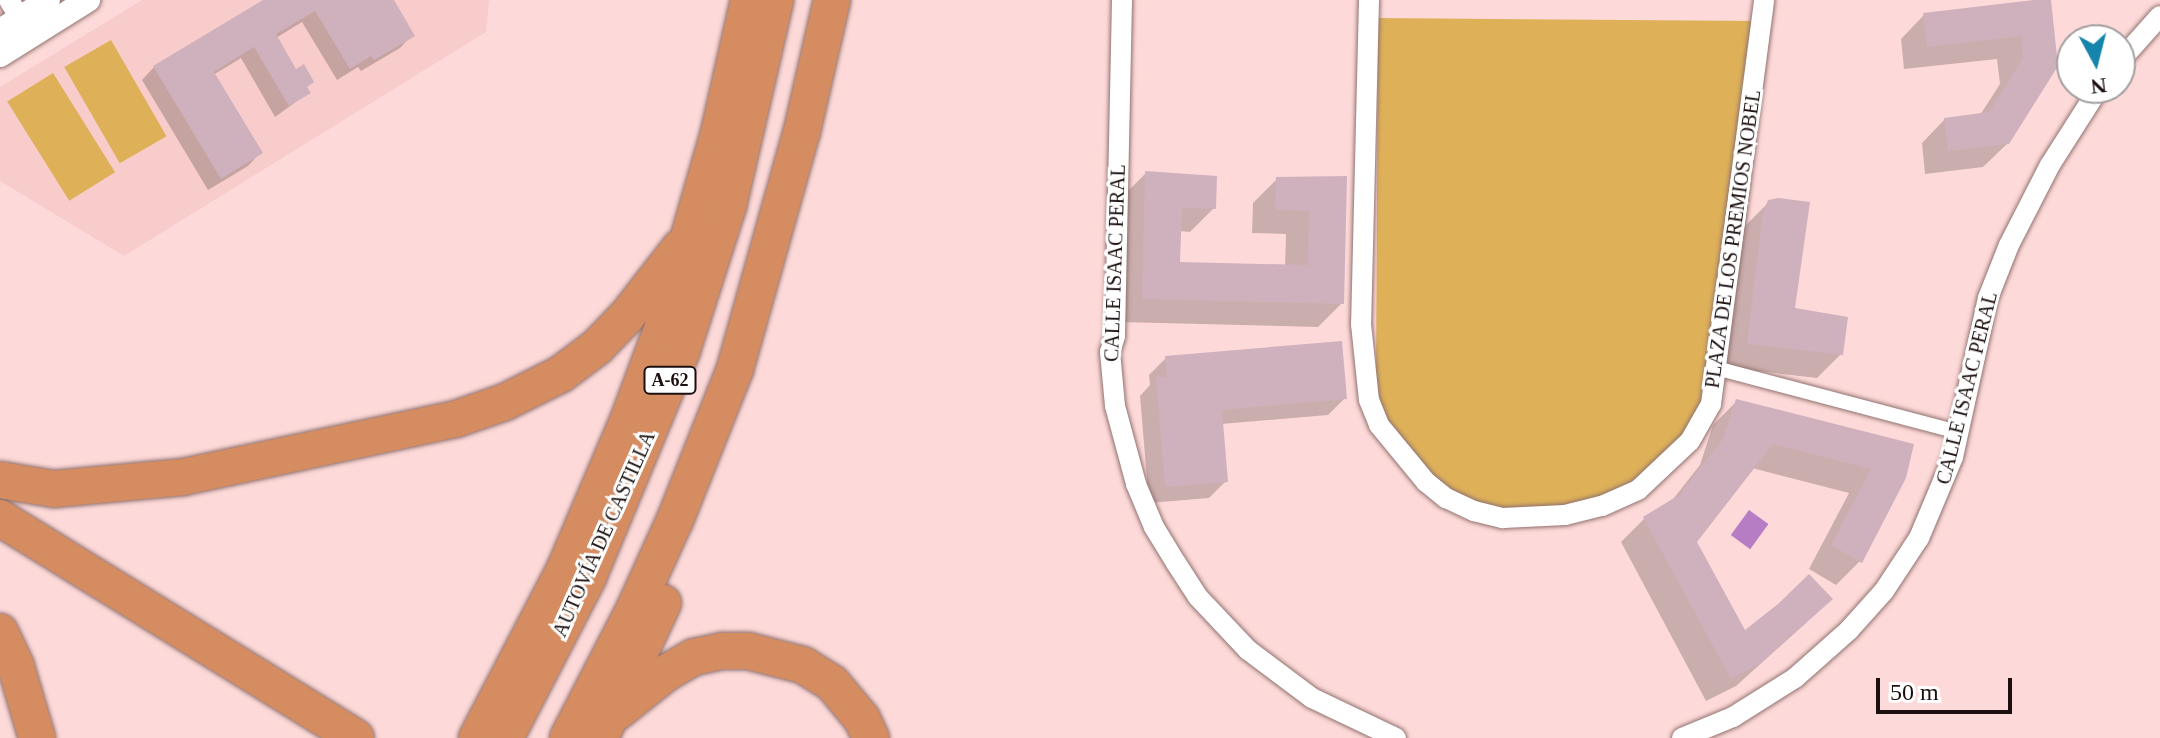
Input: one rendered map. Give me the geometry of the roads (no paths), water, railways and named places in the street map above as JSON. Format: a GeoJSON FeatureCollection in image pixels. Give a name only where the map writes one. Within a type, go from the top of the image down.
{"type":"FeatureCollection","features":[{"type":"Feature","properties":{"kind":"highway"},"geometry":{"type":"LineString","coordinates":[[477,738],[564,571],[628,421],[680,275],[686,241],[719,133],[749,0]]}},
{"type":"Feature","properties":{"kind":"highway","name":"AUTOVÍA DE CASTILLA"},"geometry":{"type":"LineString","coordinates":[[505,738],[588,577],[682,350],[728,206],[775,0]]}},
{"type":"Feature","properties":{"kind":"highway","name":"A-62"},"geometry":{"type":"LineString","coordinates":[[568,738],[641,595],[735,369],[802,131],[832,0]]}},
{"type":"Feature","properties":{"kind":"highway"},"geometry":{"type":"LineString","coordinates":[[606,727],[718,471],[772,304],[802,131]]}},
{"type":"Feature","properties":{"kind":"highway"},"geometry":{"type":"LineString","coordinates":[[0,480],[54,489],[183,477],[468,415],[561,374],[597,347],[627,316],[686,241]]}},
{"type":"Feature","properties":{"kind":"highway"},"geometry":{"type":"LineString","coordinates":[[0,518],[356,738]]}},
{"type":"Feature","properties":{"kind":"highway"},"geometry":{"type":"LineString","coordinates":[[0,547],[316,738]]}},
{"type":"Feature","properties":{"kind":"highway"},"geometry":{"type":"LineString","coordinates":[[0,632],[16,667],[37,738]]}},
{"type":"Feature","properties":{"kind":"highway"},"geometry":{"type":"LineString","coordinates":[[606,727],[666,673],[694,657],[723,651],[748,651],[803,665],[832,683],[862,719],[871,738]]}},
{"type":"Feature","properties":{"kind":"street"},"geometry":{"type":"LineString","coordinates":[[10,16],[48,0]]}},
{"type":"Feature","properties":{"kind":"street"},"geometry":{"type":"LineString","coordinates":[[0,55],[88,0]]}},
{"type":"Feature","properties":{"kind":"street","name":"CALLE ISAAC PERAL"},"geometry":{"type":"LineString","coordinates":[[1122,0],[1115,336],[1110,352],[1115,406],[1136,484],[1154,527],[1198,597],[1248,650],[1312,698],[1396,738]]}},
{"type":"Feature","properties":{"kind":"street","name":"PLAZA DE LOS PREMIOS NOBEL"},"geometry":{"type":"LineString","coordinates":[[1369,0],[1361,324],[1364,374],[1379,425],[1407,463],[1446,498],[1474,511],[1503,518],[1565,515],[1602,506],[1638,490],[1690,441],[1711,404],[1764,0]]}},
{"type":"Feature","properties":{"kind":"street"},"geometry":{"type":"LineString","coordinates":[[2136,43],[2160,16]]}},
{"type":"Feature","properties":{"kind":"street","name":"CALLE ISAAC PERAL"},"geometry":{"type":"LineString","coordinates":[[1682,738],[1733,717],[1795,678],[1849,630],[1884,591],[1919,538],[1941,491],[1958,432],[1985,310],[2009,245],[2050,165],[2089,104]]}},
{"type":"Feature","properties":{"kind":"street"},"geometry":{"type":"LineString","coordinates":[[1716,368],[1958,432]]}}]}
